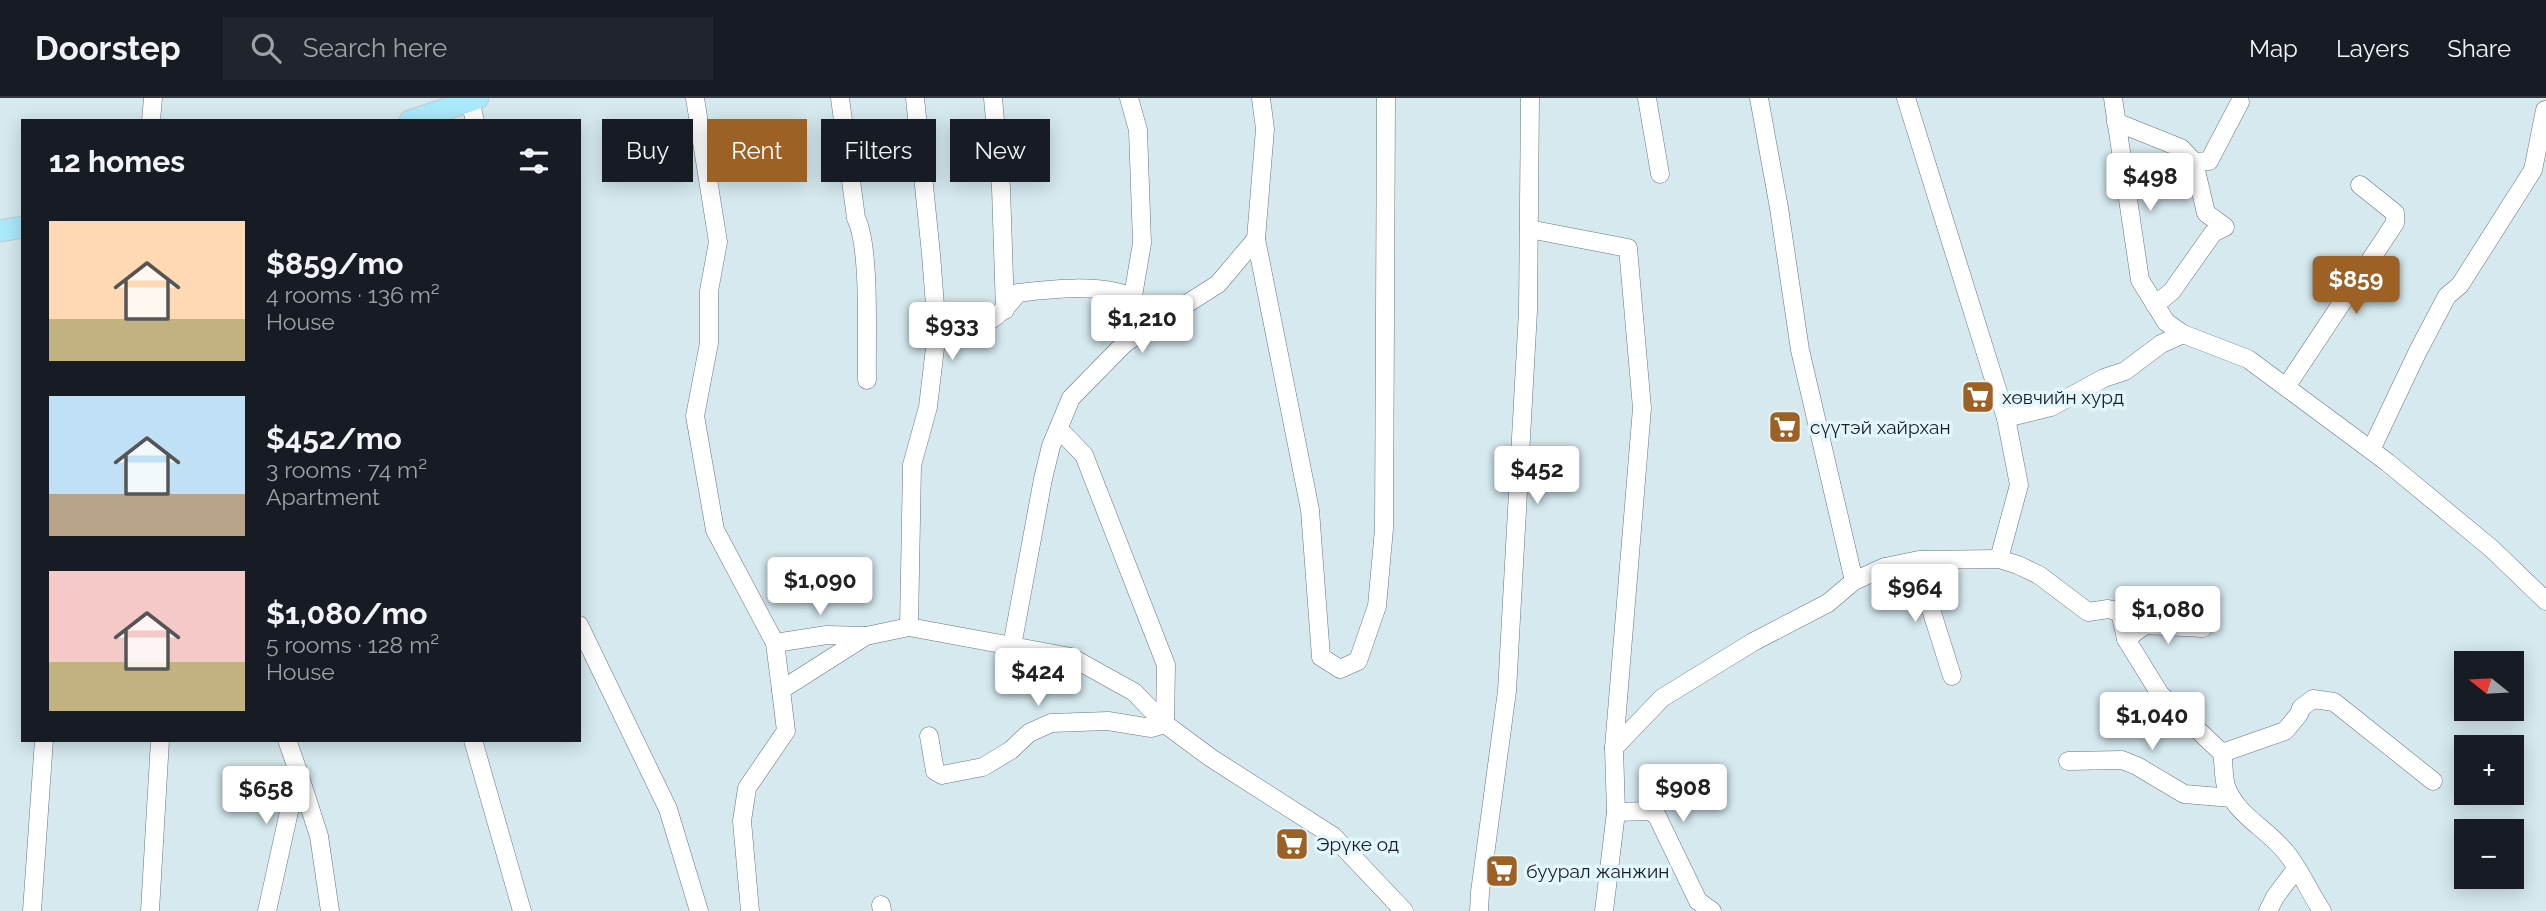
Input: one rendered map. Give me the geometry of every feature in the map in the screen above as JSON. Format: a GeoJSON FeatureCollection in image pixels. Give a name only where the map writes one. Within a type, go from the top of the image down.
{"type":"FeatureCollection","features":[{"type":"Feature","properties":{"kind":"main road"},"geometry":{"type":"LineString","coordinates":[[419,119],[474,107]]}},
{"type":"Feature","properties":{"kind":"main road"},"geometry":{"type":"LineString","coordinates":[[0,231],[21,227]]}},
{"type":"Feature","properties":{"kind":"street"},"geometry":{"type":"LineString","coordinates":[[151,119],[153,98]]}},
{"type":"Feature","properties":{"kind":"street"},"geometry":{"type":"LineString","coordinates":[[695,98],[718,242],[709,291],[709,344],[695,416],[715,530],[775,643],[786,731],[747,788],[742,821],[750,911]]}},
{"type":"Feature","properties":{"kind":"street"},"geometry":{"type":"LineString","coordinates":[[840,98],[856,218],[861,228],[867,380]]}},
{"type":"Feature","properties":{"kind":"street"},"geometry":{"type":"LineString","coordinates":[[909,626],[912,465],[928,407],[937,331],[915,98]]}},
{"type":"Feature","properties":{"kind":"street"},"geometry":{"type":"LineString","coordinates":[[993,98],[1001,188],[1005,310]]}},
{"type":"Feature","properties":{"kind":"street"},"geometry":{"type":"LineString","coordinates":[[1125,343],[1142,243],[1138,130],[1129,98]]}},
{"type":"Feature","properties":{"kind":"street"},"geometry":{"type":"LineString","coordinates":[[1261,98],[1265,129],[1256,239],[1310,510],[1321,657],[1339,669],[1358,661],[1377,606],[1384,529],[1386,98]]}},
{"type":"Feature","properties":{"kind":"street"},"geometry":{"type":"LineString","coordinates":[[1479,911],[1507,691],[1528,311],[1530,98]]}},
{"type":"Feature","properties":{"kind":"street"},"geometry":{"type":"LineString","coordinates":[[1647,98],[1660,174]]}},
{"type":"Feature","properties":{"kind":"street"},"geometry":{"type":"LineString","coordinates":[[1759,98],[1800,350],[1854,581]]}},
{"type":"Feature","properties":{"kind":"street"},"geometry":{"type":"LineString","coordinates":[[1906,98],[2006,418],[2019,485],[1999,559]]}},
{"type":"Feature","properties":{"kind":"street"},"geometry":{"type":"LineString","coordinates":[[2113,98],[2140,280],[2166,322],[2183,334],[2248,359],[2371,450],[2492,549],[2546,601]]}},
{"type":"Feature","properties":{"kind":"street"},"geometry":{"type":"LineString","coordinates":[[2194,162],[2209,161],[2240,102]]}},
{"type":"Feature","properties":{"kind":"street"},"geometry":{"type":"LineString","coordinates":[[2371,450],[2447,296],[2460,285],[2533,170],[2545,110]]}},
{"type":"Feature","properties":{"kind":"street"},"geometry":{"type":"LineString","coordinates":[[2116,122],[2180,148],[2194,162],[2206,213],[2225,227],[2213,233],[2172,291],[2155,305]]}},
{"type":"Feature","properties":{"kind":"street"},"geometry":{"type":"LineString","coordinates":[[2286,387],[2395,223],[2395,213],[2360,185]]}},
{"type":"Feature","properties":{"kind":"street"},"geometry":{"type":"LineString","coordinates":[[1529,229],[1628,248],[1642,408],[1614,748],[1616,812],[1604,911]]}},
{"type":"Feature","properties":{"kind":"street"},"geometry":{"type":"LineString","coordinates":[[1012,646],[1043,479],[1071,398],[1125,343],[1218,284],[1256,239]]}},
{"type":"Feature","properties":{"kind":"street"},"geometry":{"type":"LineString","coordinates":[[937,331],[975,328],[1005,310],[1018,293],[1045,290],[1121,292],[1133,298]]}},
{"type":"Feature","properties":{"kind":"street"},"geometry":{"type":"LineString","coordinates":[[2006,418],[2051,407],[2104,378],[2125,371],[2161,344],[2183,334]]}},
{"type":"Feature","properties":{"kind":"street"},"geometry":{"type":"LineString","coordinates":[[1059,429],[1084,455],[1166,665],[1165,723]]}},
{"type":"Feature","properties":{"kind":"street"},"geometry":{"type":"LineString","coordinates":[[1614,748],[1662,698],[1754,642],[1828,603],[1854,581],[1885,567],[1919,560],[1999,559],[2039,575],[2088,612],[2108,609],[2120,612],[2126,639],[2160,694],[2222,753],[2225,783],[2232,798],[2241,811],[2281,846],[2322,911]]}},
{"type":"Feature","properties":{"kind":"street"},"geometry":{"type":"LineString","coordinates":[[1885,567],[1928,603],[1952,676]]}},
{"type":"Feature","properties":{"kind":"street"},"geometry":{"type":"LineString","coordinates":[[2126,639],[2145,625],[2203,628]]}},
{"type":"Feature","properties":{"kind":"street"},"geometry":{"type":"LineString","coordinates":[[775,643],[827,635],[866,636],[909,626],[1071,657],[1134,692],[1165,723],[1211,758],[1333,836],[1404,911]]}},
{"type":"Feature","properties":{"kind":"street"},"geometry":{"type":"LineString","coordinates":[[581,629],[668,809],[699,911]]}},
{"type":"Feature","properties":{"kind":"street"},"geometry":{"type":"LineString","coordinates":[[781,690],[866,636]]}},
{"type":"Feature","properties":{"kind":"street"},"geometry":{"type":"LineString","coordinates":[[2222,753],[2285,731],[2307,702],[2327,699],[2433,781]]}},
{"type":"Feature","properties":{"kind":"street"},"geometry":{"type":"LineString","coordinates":[[929,736],[935,771],[942,775],[983,767],[1011,750],[1029,733],[1051,723],[1108,721],[1151,728],[1165,723]]}},
{"type":"Feature","properties":{"kind":"street"},"geometry":{"type":"LineString","coordinates":[[32,911],[44,742]]}},
{"type":"Feature","properties":{"kind":"street"},"geometry":{"type":"LineString","coordinates":[[150,911],[160,742]]}},
{"type":"Feature","properties":{"kind":"street"},"geometry":{"type":"LineString","coordinates":[[289,742],[319,836],[330,911]]}},
{"type":"Feature","properties":{"kind":"street"},"geometry":{"type":"LineString","coordinates":[[474,742],[522,911]]}},
{"type":"Feature","properties":{"kind":"street"},"geometry":{"type":"LineString","coordinates":[[2068,761],[2122,760],[2184,794],[2232,798]]}},
{"type":"Feature","properties":{"kind":"street"},"geometry":{"type":"LineString","coordinates":[[267,911],[298,771]]}},
{"type":"Feature","properties":{"kind":"street"},"geometry":{"type":"LineString","coordinates":[[1616,812],[1650,811],[1657,816],[1698,901],[1712,911]]}},
{"type":"Feature","properties":{"kind":"street"},"geometry":{"type":"LineString","coordinates":[[2268,911],[2296,869]]}},
{"type":"Feature","properties":{"kind":"street"},"geometry":{"type":"LineString","coordinates":[[1379,911],[1387,893]]}},
{"type":"Feature","properties":{"kind":"place","name":"хөвчийн хурд"},"geometry":{"type":"Point","coordinates":[1978,397]}},
{"type":"Feature","properties":{"kind":"place","name":"сүүтэй хайрхан"},"geometry":{"type":"Point","coordinates":[1785,427]}},
{"type":"Feature","properties":{"kind":"place","name":"Эрүке од"},"geometry":{"type":"Point","coordinates":[1292,844]}},
{"type":"Feature","properties":{"kind":"place","name":"буурал жанжин"},"geometry":{"type":"Point","coordinates":[1502,871]}}]}
